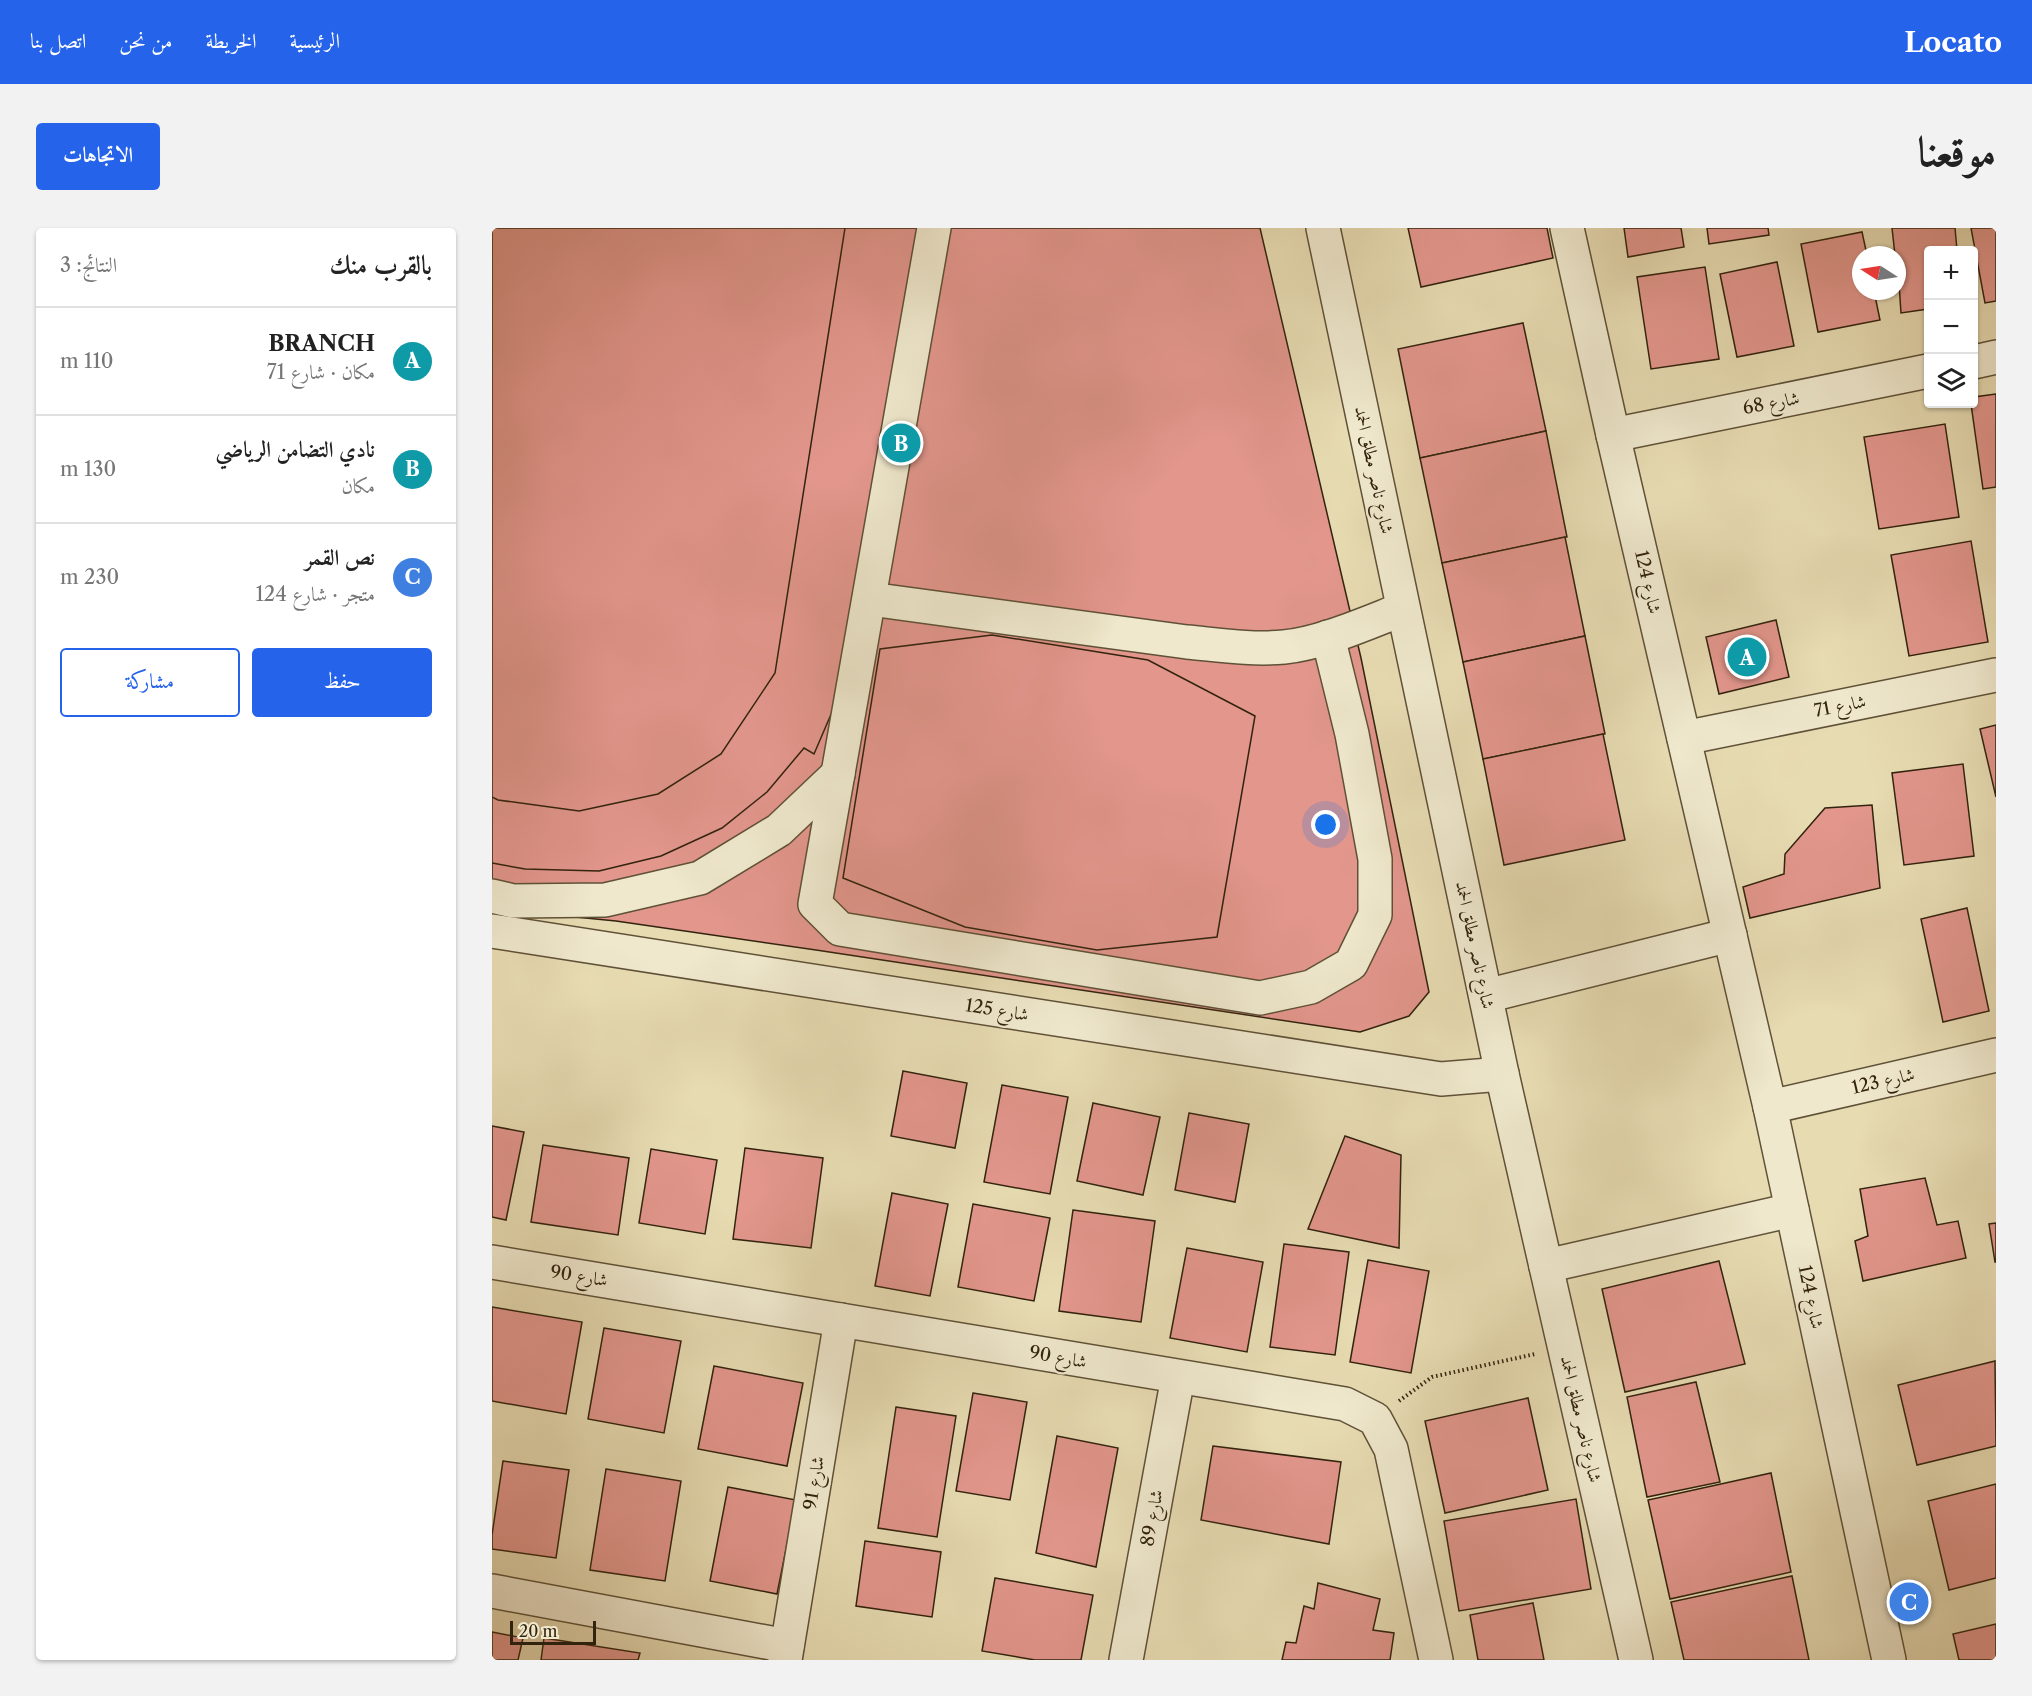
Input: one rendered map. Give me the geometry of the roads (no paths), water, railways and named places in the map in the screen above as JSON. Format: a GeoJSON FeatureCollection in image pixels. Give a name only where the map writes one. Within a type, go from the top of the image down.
{"type":"FeatureCollection","features":[{"type":"Feature","properties":{"kind":"street"},"geometry":{"type":"LineString","coordinates":[[934,228],[815,904],[840,929],[1260,998],[1311,987],[1351,964],[1375,915],[1375,860],[1352,734],[1328,637]]}},
{"type":"Feature","properties":{"kind":"street","name":"شارع ناصر مطلق الحمد"},"geometry":{"type":"LineString","coordinates":[[1323,228],[1502,1074],[1636,1660]]}},
{"type":"Feature","properties":{"kind":"street","name":"شارع 124"},"geometry":{"type":"LineString","coordinates":[[1567,228],[1770,1107],[1889,1660]]}},
{"type":"Feature","properties":{"kind":"street"},"geometry":{"type":"LineString","coordinates":[[1978,361],[1996,357]]}},
{"type":"Feature","properties":{"kind":"street","name":"شارع 68"},"geometry":{"type":"LineString","coordinates":[[1613,435],[1924,372]]}},
{"type":"Feature","properties":{"kind":"street"},"geometry":{"type":"LineString","coordinates":[[870,599],[1237,647],[1285,647],[1328,637],[1403,609]]}},
{"type":"Feature","properties":{"kind":"street","name":"شارع 71"},"geometry":{"type":"LineString","coordinates":[[1684,738],[1996,675]]}},
{"type":"Feature","properties":{"kind":"street"},"geometry":{"type":"LineString","coordinates":[[492,896],[513,901],[605,900],[700,878],[779,830],[838,774]]}},
{"type":"Feature","properties":{"kind":"street","name":"شارع 125"},"geometry":{"type":"LineString","coordinates":[[492,931],[1441,1078],[1502,1074]]}},
{"type":"Feature","properties":{"kind":"street"},"geometry":{"type":"LineString","coordinates":[[1486,996],[1730,935]]}},
{"type":"Feature","properties":{"kind":"street","name":"شارع 123"},"geometry":{"type":"LineString","coordinates":[[1770,1107],[1996,1055]]}},
{"type":"Feature","properties":{"kind":"street"},"geometry":{"type":"LineString","coordinates":[[1546,1266],[1792,1210]]}},
{"type":"Feature","properties":{"kind":"street","name":"شارع 90"},"geometry":{"type":"LineString","coordinates":[[492,1262],[1345,1404],[1375,1419],[1391,1449],[1436,1660]]}},
{"type":"Feature","properties":{"kind":"street","name":"شارع 91"},"geometry":{"type":"LineString","coordinates":[[492,1591],[786,1653],[841,1320]]}},
{"type":"Feature","properties":{"kind":"street","name":"شارع 89"},"geometry":{"type":"LineString","coordinates":[[1126,1660],[1178,1377]]}},
{"type":"Feature","properties":{"kind":"place","name":"نادي التضامن الرياضي"},"geometry":{"type":"Point","coordinates":[901,443]}},
{"type":"Feature","properties":{"kind":"place","name":"BRANCH"},"geometry":{"type":"Point","coordinates":[1747,657]}},
{"type":"Feature","properties":{"kind":"place","name":"نص القمر"},"geometry":{"type":"Point","coordinates":[1909,1602]}}]}
